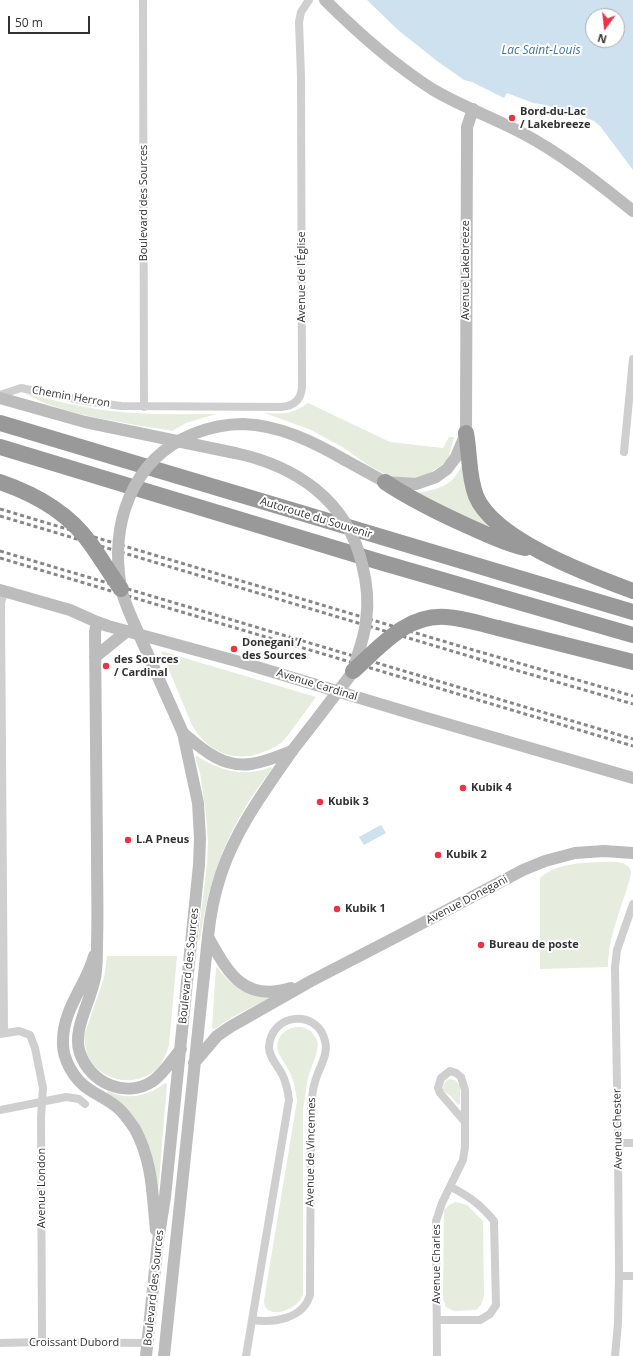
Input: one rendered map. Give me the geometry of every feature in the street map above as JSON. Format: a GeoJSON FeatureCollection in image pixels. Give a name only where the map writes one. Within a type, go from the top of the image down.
{"type":"FeatureCollection","features":[{"type":"Feature","properties":{"kind":"highway","name":"Autoroute du Souvenir"},"geometry":{"type":"LineString","coordinates":[[0,424],[633,612]]}},
{"type":"Feature","properties":{"kind":"highway"},"geometry":{"type":"LineString","coordinates":[[466,433],[469,468],[477,497],[497,523],[536,550],[580,570],[633,591]]}},
{"type":"Feature","properties":{"kind":"highway","name":"Autoroute du Souvenir"},"geometry":{"type":"LineString","coordinates":[[0,447],[380,562],[633,635]]}},
{"type":"Feature","properties":{"kind":"highway"},"geometry":{"type":"LineString","coordinates":[[0,482],[38,498],[73,523],[90,543],[121,589]]}},
{"type":"Feature","properties":{"kind":"highway"},"geometry":{"type":"LineString","coordinates":[[385,482],[417,502],[510,545],[536,550]]}},
{"type":"Feature","properties":{"kind":"highway"},"geometry":{"type":"LineString","coordinates":[[353,671],[397,631],[411,624],[438,617],[454,618],[498,628],[633,662]]}},
{"type":"Feature","properties":{"kind":"main road"},"geometry":{"type":"LineString","coordinates":[[325,0],[372,44],[408,73],[433,90],[511,127],[548,148],[633,211]]}},
{"type":"Feature","properties":{"kind":"main road","name":"Avenue Lakebreeze"},"geometry":{"type":"LineString","coordinates":[[466,433],[467,128],[473,109]]}},
{"type":"Feature","properties":{"kind":"main road"},"geometry":{"type":"LineString","coordinates":[[0,398],[84,422],[235,453],[265,461],[299,477],[316,489],[329,501],[351,531],[358,546],[363,564],[368,600],[365,628],[353,671]]}},
{"type":"Feature","properties":{"kind":"main road","name":"Boulevard des Sources"},"geometry":{"type":"LineString","coordinates":[[146,1356],[158,1241],[166,1197],[198,881],[200,838],[198,802],[183,733],[136,627],[121,589],[118,544],[121,520],[133,489],[142,475],[157,458],[175,443],[198,432],[236,424],[274,429],[296,436],[318,446],[385,482]]}},
{"type":"Feature","properties":{"kind":"main road"},"geometry":{"type":"LineString","coordinates":[[385,482],[416,484],[436,477],[447,469],[452,463],[466,433]]}},
{"type":"Feature","properties":{"kind":"main road","name":"Avenue Cardinal"},"geometry":{"type":"LineString","coordinates":[[2,591],[70,610],[97,622],[127,631],[240,662],[633,778]]}},
{"type":"Feature","properties":{"kind":"main road"},"geometry":{"type":"LineString","coordinates":[[97,622],[95,632],[97,945],[95,980],[91,997],[81,1022],[78,1040],[79,1052],[82,1060],[91,1072],[103,1082],[116,1088],[131,1089],[147,1085],[158,1077],[181,1049]]}},
{"type":"Feature","properties":{"kind":"main road"},"geometry":{"type":"LineString","coordinates":[[95,657],[127,631]]}},
{"type":"Feature","properties":{"kind":"main road","name":"Boulevard des Sources"},"geometry":{"type":"LineString","coordinates":[[164,1356],[194,1063],[214,896],[237,836],[249,814],[292,751],[353,671]]}},
{"type":"Feature","properties":{"kind":"main road"},"geometry":{"type":"LineString","coordinates":[[183,733],[208,753],[228,763],[250,764],[292,751]]}},
{"type":"Feature","properties":{"kind":"main road","name":"Avenue Donegani"},"geometry":{"type":"LineString","coordinates":[[311,981],[540,862],[566,855],[588,852],[617,851],[633,853]]}},
{"type":"Feature","properties":{"kind":"main road"},"geometry":{"type":"LineString","coordinates":[[208,937],[230,974],[249,988],[267,992],[277,992],[311,981]]}},
{"type":"Feature","properties":{"kind":"main road"},"geometry":{"type":"LineString","coordinates":[[97,945],[91,964],[76,995],[65,1023],[63,1039],[64,1052],[70,1068],[78,1080],[118,1108],[129,1121],[141,1142],[151,1173],[152,1197],[158,1241]]}},
{"type":"Feature","properties":{"kind":"main road"},"geometry":{"type":"LineString","coordinates":[[194,1063],[212,1042],[224,1031],[311,981]]}},
{"type":"Feature","properties":{"kind":"street","name":"Boulevard des Sources"},"geometry":{"type":"LineString","coordinates":[[143,0],[144,407]]}},
{"type":"Feature","properties":{"kind":"street","name":"Avenue de l'Église"},"geometry":{"type":"LineString","coordinates":[[144,407],[281,407],[291,405],[300,396],[302,387],[302,367],[301,77],[299,22],[301,12],[309,0]]}},
{"type":"Feature","properties":{"kind":"street"},"geometry":{"type":"LineString","coordinates":[[624,452],[633,359]]}},
{"type":"Feature","properties":{"kind":"street","name":"Chemin Herron"},"geometry":{"type":"LineString","coordinates":[[0,395],[21,388],[103,404],[144,407]]}},
{"type":"Feature","properties":{"kind":"street"},"geometry":{"type":"LineString","coordinates":[[2,591],[2,1033]]}},
{"type":"Feature","properties":{"kind":"street","name":"Avenue Chester"},"geometry":{"type":"LineString","coordinates":[[615,1356],[618,1323],[619,1276],[615,967],[617,950],[633,904]]}},
{"type":"Feature","properties":{"kind":"street","name":"Avenue de Vincennes"},"geometry":{"type":"LineString","coordinates":[[246,1356],[252,1320],[289,1100],[288,1089],[284,1078],[270,1054],[270,1042],[278,1026],[289,1020],[302,1019],[312,1023],[319,1029],[325,1039],[326,1045],[324,1058],[312,1091],[310,1294],[305,1307],[294,1315],[273,1320],[252,1320]]}},
{"type":"Feature","properties":{"kind":"street","name":"Avenue London"},"geometry":{"type":"LineString","coordinates":[[2,1033],[19,1031],[30,1035],[35,1048],[43,1088],[41,1117],[42,1342]]}},
{"type":"Feature","properties":{"kind":"street","name":"Avenue Charles"},"geometry":{"type":"LineString","coordinates":[[437,1356],[436,1221],[442,1202],[463,1160],[465,1147],[465,1122],[465,1090],[464,1083],[461,1077],[456,1073],[450,1072],[441,1078],[438,1088],[440,1093],[465,1122]]}},
{"type":"Feature","properties":{"kind":"street"},"geometry":{"type":"LineString","coordinates":[[0,1110],[70,1097],[80,1099],[85,1104]]}},
{"type":"Feature","properties":{"kind":"street"},"geometry":{"type":"LineString","coordinates":[[618,1143],[633,1143]]}},
{"type":"Feature","properties":{"kind":"street","name":"Avenue Charles"},"geometry":{"type":"LineString","coordinates":[[437,1320],[480,1320],[490,1314],[496,1305],[494,1221],[470,1196],[450,1187]]}},
{"type":"Feature","properties":{"kind":"street"},"geometry":{"type":"LineString","coordinates":[[619,1276],[633,1276]]}},
{"type":"Feature","properties":{"kind":"street","name":"Croissant Dubord"},"geometry":{"type":"LineString","coordinates":[[0,1343],[148,1343]]}},
{"type":"Feature","properties":{"kind":"shaded area"},"geometry":{"type":"Polygon","coordinates":[[[24,393],[60,402],[109,411],[156,414],[216,414],[186,423],[172,431],[96,418],[59,408],[24,393]]]}},
{"type":"Feature","properties":{"kind":"shaded area"},"geometry":{"type":"Polygon","coordinates":[[[308,403],[390,442],[443,448],[449,437],[454,437],[448,459],[428,474],[416,478],[399,479],[371,467],[344,448],[309,429],[264,413],[276,414],[292,412],[308,403]]]}},
{"type":"Feature","properties":{"kind":"shaded area"},"geometry":{"type":"Polygon","coordinates":[[[464,461],[489,524],[486,530],[411,494],[440,488],[450,482],[464,461]]]}},
{"type":"Feature","properties":{"kind":"shaded area"},"geometry":{"type":"Polygon","coordinates":[[[161,651],[316,697],[287,736],[278,745],[264,752],[250,756],[230,755],[213,748],[205,742],[192,725],[161,651]]]}},
{"type":"Feature","properties":{"kind":"shaded area"},"geometry":{"type":"Polygon","coordinates":[[[197,756],[215,766],[233,771],[252,772],[271,767],[272,769],[244,809],[224,850],[209,893],[200,940],[198,940],[208,844],[206,814],[200,773],[195,757],[197,756]]]}},
{"type":"Feature","properties":{"kind":"shaded area"},"geometry":{"type":"Polygon","coordinates":[[[599,862],[622,863],[629,868],[631,872],[610,945],[608,967],[540,969],[540,878],[546,873],[560,867],[599,862]]]}},
{"type":"Feature","properties":{"kind":"shaded area"},"geometry":{"type":"Polygon","coordinates":[[[107,956],[177,956],[169,1045],[160,1065],[144,1077],[134,1080],[114,1078],[105,1074],[90,1060],[86,1048],[84,1036],[104,978],[107,956]]]}},
{"type":"Feature","properties":{"kind":"shaded area"},"geometry":{"type":"Polygon","coordinates":[[[216,968],[218,968],[229,981],[239,988],[268,997],[267,999],[229,1019],[215,1029],[212,1028],[216,968]]]}},
{"type":"Feature","properties":{"kind":"shaded area"},"geometry":{"type":"Polygon","coordinates":[[[296,1027],[302,1027],[311,1031],[317,1040],[318,1045],[308,1077],[303,1110],[303,1294],[295,1305],[281,1312],[275,1312],[265,1307],[264,1300],[297,1101],[292,1078],[279,1054],[277,1045],[280,1036],[283,1033],[296,1027]]]}},
{"type":"Feature","properties":{"kind":"shaded area"},"geometry":{"type":"Polygon","coordinates":[[[450,1079],[455,1080],[460,1086],[460,1104],[458,1105],[451,1096],[443,1091],[444,1084],[450,1079]]]}},
{"type":"Feature","properties":{"kind":"shaded area"},"geometry":{"type":"Polygon","coordinates":[[[165,1083],[167,1084],[158,1194],[154,1166],[107,1093],[108,1091],[123,1096],[138,1096],[152,1091],[165,1083]]]}},
{"type":"Feature","properties":{"kind":"shaded area"},"geometry":{"type":"Polygon","coordinates":[[[456,1202],[467,1205],[483,1221],[484,1296],[481,1305],[476,1310],[454,1311],[446,1307],[443,1299],[444,1210],[449,1205],[456,1202]]]}},
{"type":"Feature","properties":{"kind":"water","name":"Lac Saint-Louis"},"geometry":{"type":"Polygon","coordinates":[[[367,0],[633,0],[633,170],[600,126],[594,121],[573,112],[564,112],[546,105],[533,103],[507,93],[504,98],[472,82],[464,80],[398,30],[367,0]]]}},
{"type":"Feature","properties":{"kind":"water"},"geometry":{"type":"Polygon","coordinates":[[[381,825],[386,833],[364,845],[359,837],[381,825]]]}},
{"type":"Feature","properties":{"kind":"railway"},"geometry":{"type":"LineString","coordinates":[[0,509],[456,645],[633,696]]}},
{"type":"Feature","properties":{"kind":"railway"},"geometry":{"type":"LineString","coordinates":[[0,516],[633,704]]}},
{"type":"Feature","properties":{"kind":"railway"},"geometry":{"type":"LineString","coordinates":[[0,551],[633,739]]}},
{"type":"Feature","properties":{"kind":"railway"},"geometry":{"type":"LineString","coordinates":[[0,558],[633,746]]}},
{"type":"Feature","properties":{"kind":"place","name":"Bord-du-Lac / Lakebreeze"},"geometry":{"type":"Point","coordinates":[512,118]}},
{"type":"Feature","properties":{"kind":"place","name":"Donegani / des Sources"},"geometry":{"type":"Point","coordinates":[234,649]}},
{"type":"Feature","properties":{"kind":"place","name":"des Sources / Cardinal"},"geometry":{"type":"Point","coordinates":[106,666]}},
{"type":"Feature","properties":{"kind":"place","name":"Kubik 4"},"geometry":{"type":"Point","coordinates":[463,788]}},
{"type":"Feature","properties":{"kind":"place","name":"Kubik 3"},"geometry":{"type":"Point","coordinates":[320,802]}},
{"type":"Feature","properties":{"kind":"place","name":"L.A Pneus"},"geometry":{"type":"Point","coordinates":[128,840]}},
{"type":"Feature","properties":{"kind":"place","name":"Kubik 2"},"geometry":{"type":"Point","coordinates":[438,855]}},
{"type":"Feature","properties":{"kind":"place","name":"Kubik 1"},"geometry":{"type":"Point","coordinates":[337,909]}},
{"type":"Feature","properties":{"kind":"place","name":"Bureau de poste"},"geometry":{"type":"Point","coordinates":[481,945]}}]}
